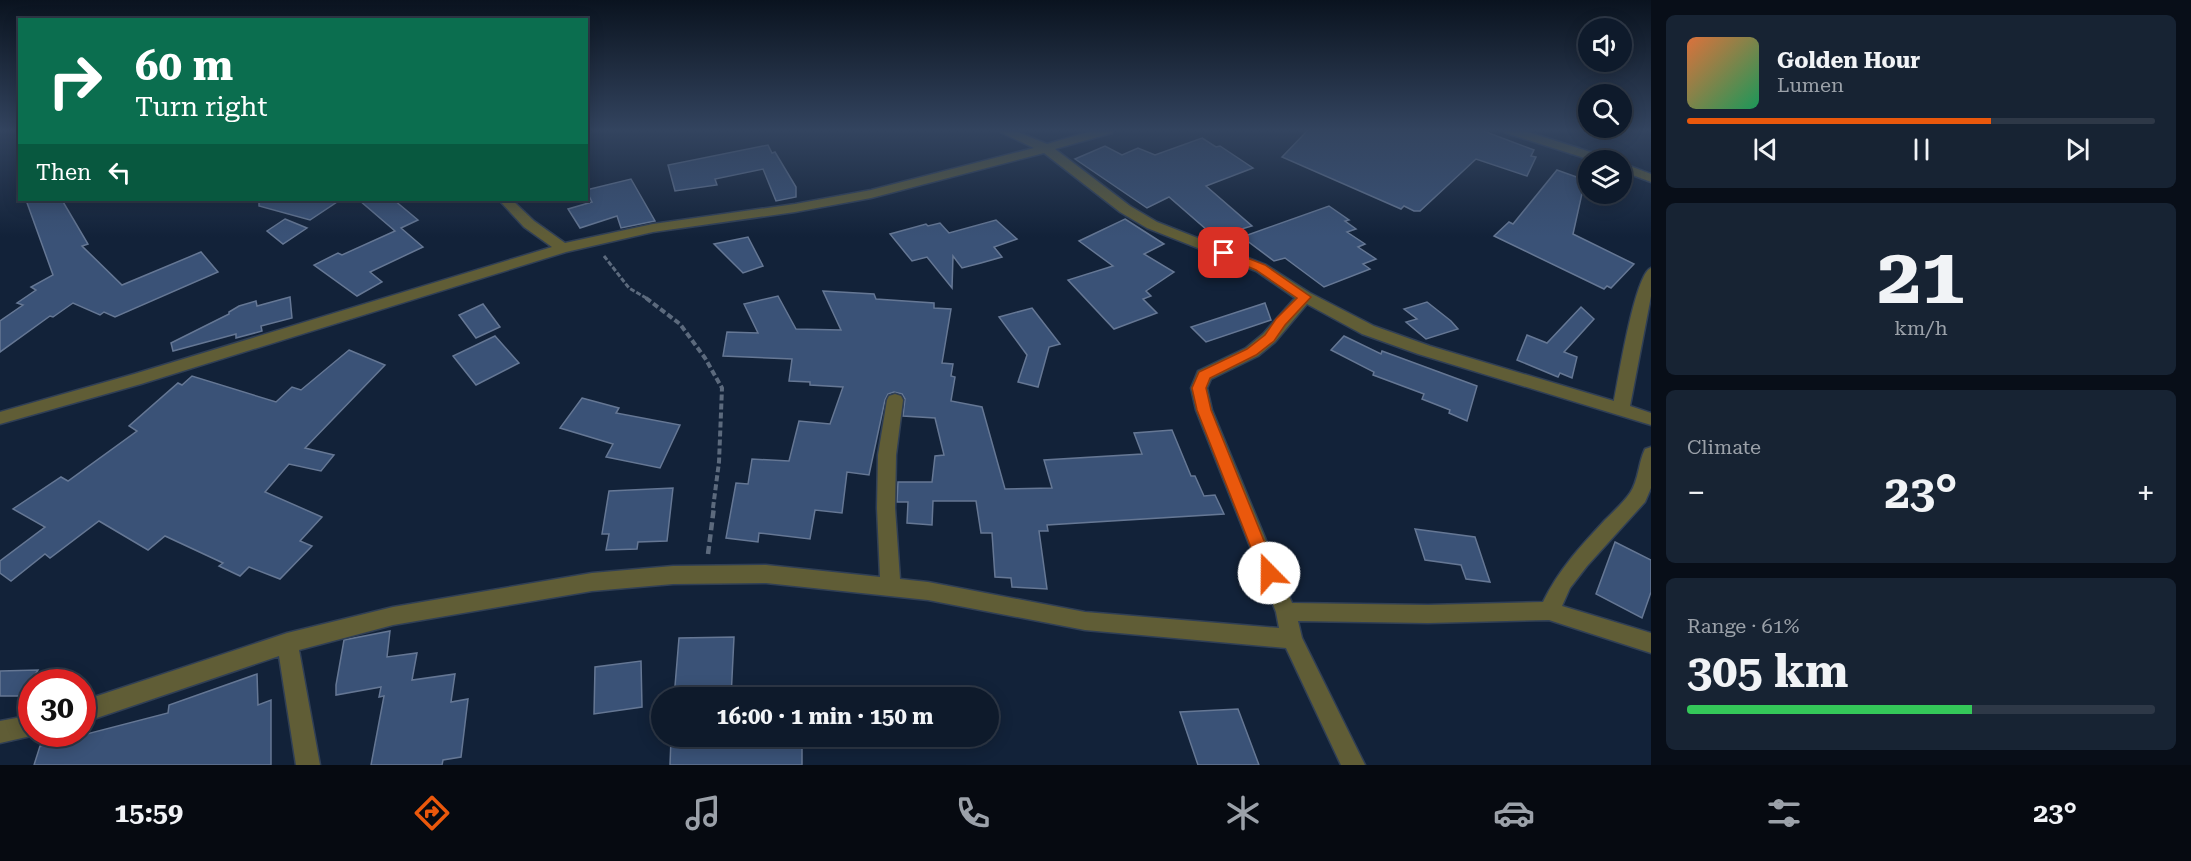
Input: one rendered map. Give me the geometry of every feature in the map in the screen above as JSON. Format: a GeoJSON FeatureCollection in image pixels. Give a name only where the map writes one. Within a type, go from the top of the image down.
{"type":"FeatureCollection","features":[{"type":"Feature","properties":{"kind":"street"},"geometry":{"type":"LineString","coordinates":[[0,418],[146,376],[563,248],[653,228],[795,208],[871,194],[985,166]]}},
{"type":"Feature","properties":{"kind":"street"},"geometry":{"type":"LineString","coordinates":[[1069,166],[1125,209],[1152,225],[1261,268],[1305,297],[1368,330],[1424,350],[1651,419]]}},
{"type":"Feature","properties":{"kind":"street"},"geometry":{"type":"LineString","coordinates":[[1632,171],[1651,178]]}},
{"type":"Feature","properties":{"kind":"street"},"geometry":{"type":"LineString","coordinates":[[506,201],[529,224],[563,248]]}},
{"type":"Feature","properties":{"kind":"street"},"geometry":{"type":"LineString","coordinates":[[1621,411],[1641,304],[1651,273]]}},
{"type":"Feature","properties":{"kind":"street"},"geometry":{"type":"LineString","coordinates":[[1305,297],[1269,338],[1252,352],[1204,375],[1199,388],[1204,410],[1286,612],[1292,639],[1353,765]]}},
{"type":"Feature","properties":{"kind":"street"},"geometry":{"type":"LineString","coordinates":[[890,587],[886,508],[887,455],[895,400]]}},
{"type":"Feature","properties":{"kind":"street"},"geometry":{"type":"LineString","coordinates":[[1549,611],[1563,582],[1580,560],[1638,497],[1646,478],[1651,453]]}},
{"type":"Feature","properties":{"kind":"street"},"geometry":{"type":"LineString","coordinates":[[96,707],[286,643],[393,616],[592,582],[705,575],[766,574],[928,591],[1085,621],[1292,639]]}},
{"type":"Feature","properties":{"kind":"street"},"geometry":{"type":"LineString","coordinates":[[1286,612],[1428,614],[1549,611],[1651,643]]}},
{"type":"Feature","properties":{"kind":"street"},"geometry":{"type":"LineString","coordinates":[[286,643],[308,765]]}},
{"type":"Feature","properties":{"kind":"street"},"geometry":{"type":"LineString","coordinates":[[0,732],[18,729]]}},
{"type":"Feature","properties":{"kind":"path"},"geometry":{"type":"LineString","coordinates":[[592,241],[629,288],[659,306],[680,324],[705,358],[722,388],[719,462],[705,575]]}},
{"type":"Feature","properties":{"kind":"building"},"geometry":{"type":"Polygon","coordinates":[[[668,166],[783,166],[796,187],[796,197],[776,201],[763,169],[715,179],[717,185],[675,191],[668,166]]]}},
{"type":"Feature","properties":{"kind":"building"},"geometry":{"type":"Polygon","coordinates":[[[1085,166],[1250,166],[1253,168],[1206,186],[1252,226],[1215,237],[1169,197],[1147,208],[1085,166]]]}},
{"type":"Feature","properties":{"kind":"building"},"geometry":{"type":"Polygon","coordinates":[[[1302,166],[1469,166],[1420,211],[1404,206],[1401,209],[1302,166]]]}},
{"type":"Feature","properties":{"kind":"building"},"geometry":{"type":"Polygon","coordinates":[[[1496,166],[1532,166],[1527,176],[1496,166]]]}},
{"type":"Feature","properties":{"kind":"building"},"geometry":{"type":"Polygon","coordinates":[[[1557,170],[1578,178],[1580,204],[1573,234],[1634,264],[1611,288],[1607,286],[1604,289],[1494,236],[1509,222],[1513,224],[1557,170]]]}},
{"type":"Feature","properties":{"kind":"building"},"geometry":{"type":"Polygon","coordinates":[[[631,179],[655,221],[621,228],[617,216],[580,228],[568,209],[592,202],[588,190],[631,179]]]}},
{"type":"Feature","properties":{"kind":"building"},"geometry":{"type":"Polygon","coordinates":[[[26,201],[63,201],[88,244],[82,246],[122,285],[201,252],[218,272],[115,317],[104,312],[100,315],[73,303],[53,317],[50,316],[0,352],[0,321],[23,305],[17,303],[36,290],[31,287],[53,275],[26,201]]]}},
{"type":"Feature","properties":{"kind":"building"},"geometry":{"type":"Polygon","coordinates":[[[259,201],[338,201],[310,220],[259,206],[259,201]]]}},
{"type":"Feature","properties":{"kind":"building"},"geometry":{"type":"Polygon","coordinates":[[[360,201],[395,201],[418,220],[401,228],[423,247],[370,272],[382,282],[357,296],[314,265],[338,253],[342,255],[395,231],[360,201]]]}},
{"type":"Feature","properties":{"kind":"building"},"geometry":{"type":"Polygon","coordinates":[[[1329,206],[1349,220],[1345,221],[1356,229],[1347,232],[1365,244],[1358,247],[1376,259],[1363,264],[1370,269],[1324,287],[1285,258],[1274,261],[1242,237],[1329,206]]]}},
{"type":"Feature","properties":{"kind":"building"},"geometry":{"type":"Polygon","coordinates":[[[285,219],[307,228],[283,244],[267,231],[285,219]]]}},
{"type":"Feature","properties":{"kind":"building"},"geometry":{"type":"Polygon","coordinates":[[[1125,219],[1164,244],[1144,254],[1174,272],[1146,291],[1151,296],[1143,299],[1157,313],[1114,329],[1068,280],[1113,266],[1079,241],[1125,219]]]}},
{"type":"Feature","properties":{"kind":"building"},"geometry":{"type":"Polygon","coordinates":[[[996,220],[1017,239],[994,247],[1002,257],[981,263],[962,268],[953,256],[952,288],[927,257],[912,261],[890,234],[926,224],[928,226],[940,223],[949,233],[996,220]]]}},
{"type":"Feature","properties":{"kind":"building"},"geometry":{"type":"Polygon","coordinates":[[[748,237],[763,266],[743,273],[714,244],[748,237]]]}},
{"type":"Feature","properties":{"kind":"building"},"geometry":{"type":"Polygon","coordinates":[[[823,291],[874,294],[876,299],[934,303],[934,308],[951,309],[942,363],[953,364],[951,376],[955,377],[951,401],[982,407],[1005,489],[1052,488],[1044,460],[1142,454],[1134,433],[1172,430],[1191,476],[1195,476],[1204,496],[1215,495],[1224,514],[1047,525],[1048,531],[1039,531],[1047,589],[1012,587],[1011,578],[995,577],[992,533],[981,533],[976,501],[933,501],[932,525],[907,523],[908,502],[897,502],[898,482],[932,482],[935,456],[944,455],[935,418],[903,416],[905,399],[902,394],[894,392],[888,394],[885,400],[869,475],[847,472],[842,513],[815,510],[810,539],[759,533],[758,542],[726,538],[736,483],[748,484],[752,459],[789,461],[799,421],[830,424],[843,387],[789,381],[792,359],[723,356],[727,332],[758,333],[744,304],[778,296],[796,329],[841,330],[823,291]]]}},
{"type":"Feature","properties":{"kind":"building"},"geometry":{"type":"Polygon","coordinates":[[[290,297],[292,318],[261,326],[262,331],[236,338],[236,334],[173,351],[171,343],[229,314],[239,306],[256,301],[257,306],[290,297]]]}},
{"type":"Feature","properties":{"kind":"building"},"geometry":{"type":"Polygon","coordinates":[[[1427,302],[1458,329],[1426,339],[1406,322],[1417,319],[1404,309],[1427,302]]]}},
{"type":"Feature","properties":{"kind":"building"},"geometry":{"type":"Polygon","coordinates":[[[1265,303],[1271,320],[1206,342],[1191,327],[1265,303]]]}},
{"type":"Feature","properties":{"kind":"building"},"geometry":{"type":"Polygon","coordinates":[[[483,304],[500,327],[476,338],[459,315],[483,304]]]}},
{"type":"Feature","properties":{"kind":"building"},"geometry":{"type":"Polygon","coordinates":[[[1581,307],[1594,319],[1564,352],[1577,357],[1572,378],[1560,373],[1558,377],[1517,360],[1527,335],[1547,343],[1581,307]]]}},
{"type":"Feature","properties":{"kind":"building"},"geometry":{"type":"Polygon","coordinates":[[[1032,308],[1060,344],[1049,347],[1038,387],[1018,382],[1027,355],[999,317],[1032,308]]]}},
{"type":"Feature","properties":{"kind":"building"},"geometry":{"type":"Polygon","coordinates":[[[495,336],[519,363],[476,385],[453,356],[495,336]]]}},
{"type":"Feature","properties":{"kind":"building"},"geometry":{"type":"Polygon","coordinates":[[[1344,336],[1381,354],[1382,351],[1477,386],[1467,421],[1449,413],[1450,410],[1422,399],[1424,394],[1373,375],[1374,372],[1331,350],[1344,336]]]}},
{"type":"Feature","properties":{"kind":"building"},"geometry":{"type":"Polygon","coordinates":[[[349,350],[385,365],[305,448],[334,455],[321,471],[289,464],[265,492],[322,517],[300,541],[312,546],[280,579],[249,567],[240,576],[219,566],[223,563],[165,536],[148,550],[99,521],[50,558],[45,554],[11,581],[0,573],[0,561],[45,527],[13,509],[61,477],[68,481],[137,431],[129,426],[178,383],[182,385],[192,376],[276,402],[292,387],[301,390],[349,350]]]}},
{"type":"Feature","properties":{"kind":"building"},"geometry":{"type":"Polygon","coordinates":[[[582,398],[619,408],[616,413],[680,425],[660,468],[606,457],[613,444],[560,428],[582,398]]]}},
{"type":"Feature","properties":{"kind":"building"},"geometry":{"type":"Polygon","coordinates":[[[673,488],[667,541],[638,542],[637,549],[606,550],[609,534],[602,534],[609,491],[673,488]]]}},
{"type":"Feature","properties":{"kind":"building"},"geometry":{"type":"Polygon","coordinates":[[[1415,529],[1475,537],[1490,582],[1466,579],[1461,565],[1425,560],[1415,529]]]}},
{"type":"Feature","properties":{"kind":"building"},"geometry":{"type":"Polygon","coordinates":[[[1615,542],[1651,560],[1651,592],[1642,618],[1596,594],[1615,542]]]}},
{"type":"Feature","properties":{"kind":"building"},"geometry":{"type":"Polygon","coordinates":[[[390,631],[387,657],[417,653],[412,680],[455,674],[451,702],[468,699],[461,757],[443,760],[442,765],[371,765],[384,696],[379,697],[381,687],[336,695],[336,685],[344,640],[390,631]]]}},
{"type":"Feature","properties":{"kind":"building"},"geometry":{"type":"Polygon","coordinates":[[[734,637],[732,687],[675,687],[679,638],[734,637]]]}},
{"type":"Feature","properties":{"kind":"building"},"geometry":{"type":"Polygon","coordinates":[[[641,661],[642,707],[594,714],[595,667],[641,661]]]}},
{"type":"Feature","properties":{"kind":"building"},"geometry":{"type":"Polygon","coordinates":[[[0,671],[18,671],[18,696],[0,696],[0,671]]]}},
{"type":"Feature","properties":{"kind":"building"},"geometry":{"type":"Polygon","coordinates":[[[257,674],[258,705],[271,700],[271,765],[34,765],[40,747],[96,747],[96,732],[168,713],[169,705],[257,674]]]}},
{"type":"Feature","properties":{"kind":"building"},"geometry":{"type":"Polygon","coordinates":[[[1238,709],[1259,765],[1198,765],[1180,712],[1238,709]]]}},
{"type":"Feature","properties":{"kind":"building"},"geometry":{"type":"Polygon","coordinates":[[[671,747],[802,747],[802,765],[670,765],[671,747]]]}},
{"type":"Feature","properties":{"kind":"route"},"geometry":{"type":"LineString","coordinates":[[1224,253],[1261,268],[1305,297],[1269,338],[1252,352],[1204,375],[1199,388],[1204,410],[1269,573]]}}]}
